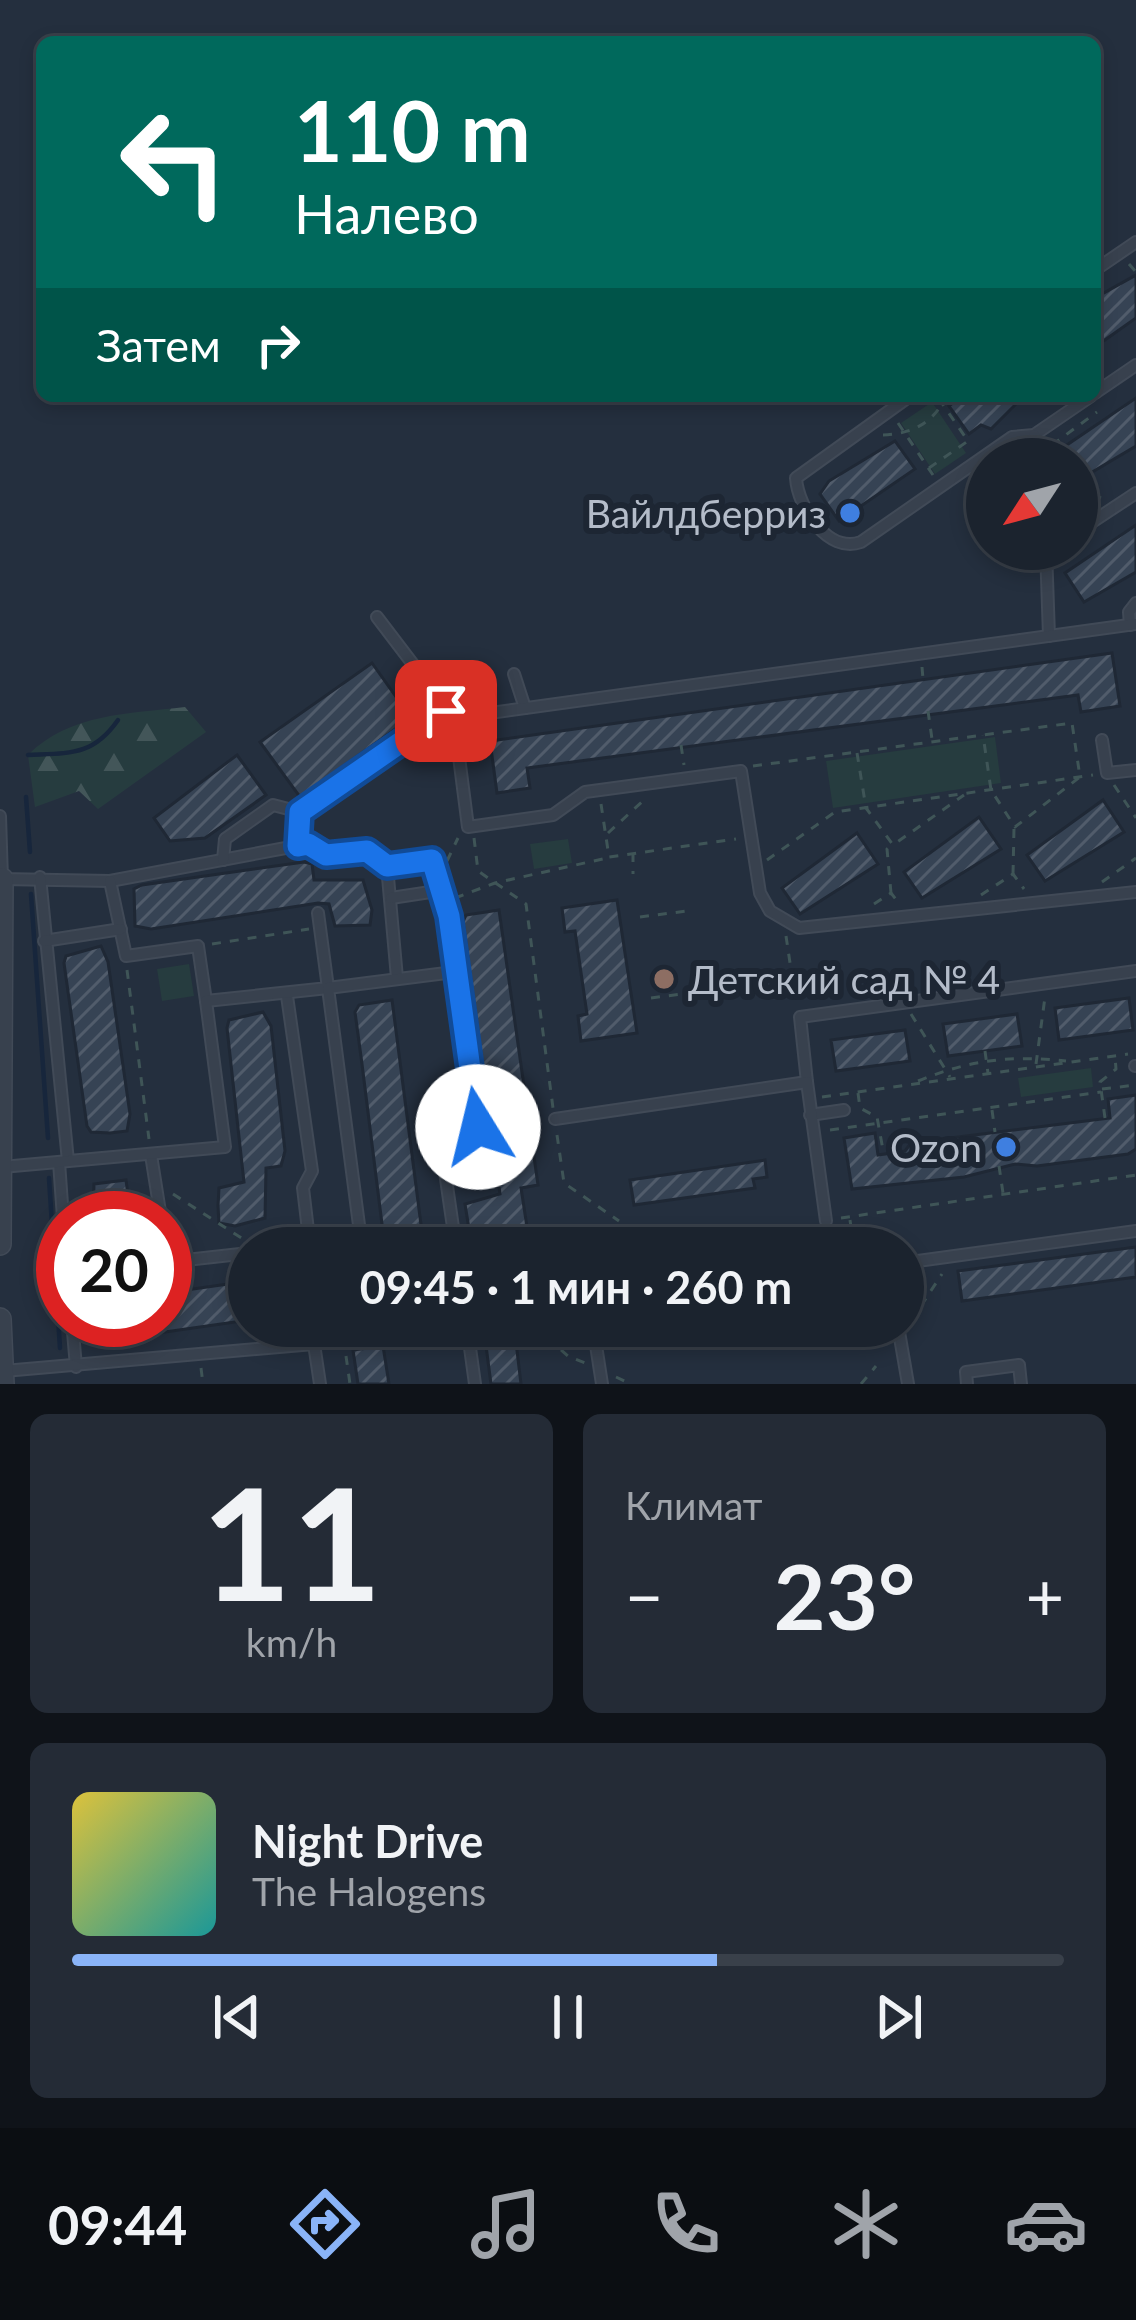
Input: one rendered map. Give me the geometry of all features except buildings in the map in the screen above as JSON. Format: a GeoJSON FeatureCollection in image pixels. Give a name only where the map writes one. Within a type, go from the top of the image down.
{"type":"FeatureCollection","features":[{"type":"Feature","properties":{"kind":"street"},"geometry":{"type":"LineString","coordinates":[[0,1244],[2,878]]}},
{"type":"Feature","properties":{"kind":"street"},"geometry":{"type":"LineString","coordinates":[[0,1319],[3,1377]]}},
{"type":"Feature","properties":{"kind":"lane"},"geometry":{"type":"LineString","coordinates":[[1101,266],[1136,242]]}},
{"type":"Feature","properties":{"kind":"lane"},"geometry":{"type":"LineString","coordinates":[[1101,389],[1136,365]]}},
{"type":"Feature","properties":{"kind":"lane"},"geometry":{"type":"LineString","coordinates":[[901,402],[796,478],[805,505],[831,541],[851,546],[1012,437],[1034,435],[1082,402]]}},
{"type":"Feature","properties":{"kind":"lane"},"geometry":{"type":"LineString","coordinates":[[1098,518],[1136,493]]}},
{"type":"Feature","properties":{"kind":"lane"},"geometry":{"type":"LineString","coordinates":[[1048,570],[1049,636]]}},
{"type":"Feature","properties":{"kind":"lane"},"geometry":{"type":"LineString","coordinates":[[223,860],[225,838],[274,805],[300,812],[450,714],[525,708],[1133,624],[1129,612],[1136,603]]}},
{"type":"Feature","properties":{"kind":"lane"},"geometry":{"type":"LineString","coordinates":[[377,617],[450,714],[468,827],[553,814],[585,792],[741,771],[760,893],[784,922],[815,929],[1136,892]]}},
{"type":"Feature","properties":{"kind":"lane"},"geometry":{"type":"LineString","coordinates":[[514,674],[525,708]]}},
{"type":"Feature","properties":{"kind":"lane"},"geometry":{"type":"LineString","coordinates":[[1102,740],[1107,773],[1136,770]]}},
{"type":"Feature","properties":{"kind":"lane"},"geometry":{"type":"LineString","coordinates":[[298,846],[300,812]]}},
{"type":"Feature","properties":{"kind":"lane"},"geometry":{"type":"LineString","coordinates":[[0,816],[2,878],[110,881],[308,844],[326,855],[367,851],[387,866],[432,860],[484,1166],[446,1172],[453,1227]]}},
{"type":"Feature","properties":{"kind":"lane"},"geometry":{"type":"LineString","coordinates":[[387,866],[397,978]]}},
{"type":"Feature","properties":{"kind":"lane"},"geometry":{"type":"LineString","coordinates":[[40,877],[64,1191]]}},
{"type":"Feature","properties":{"kind":"lane"},"geometry":{"type":"LineString","coordinates":[[2,1167],[225,1147],[198,946],[126,956],[110,881]]}},
{"type":"Feature","properties":{"kind":"lane"},"geometry":{"type":"LineString","coordinates":[[391,898],[440,897]]}},
{"type":"Feature","properties":{"kind":"lane"},"geometry":{"type":"LineString","coordinates":[[317,913],[360,1227]]}},
{"type":"Feature","properties":{"kind":"lane"},"geometry":{"type":"LineString","coordinates":[[44,941],[121,929]]}},
{"type":"Feature","properties":{"kind":"lane"},"geometry":{"type":"LineString","coordinates":[[826,1220],[800,1018],[1136,971]]}},
{"type":"Feature","properties":{"kind":"lane"},"geometry":{"type":"LineString","coordinates":[[206,1001],[263,992],[287,996],[454,972]]}},
{"type":"Feature","properties":{"kind":"lane"},"geometry":{"type":"LineString","coordinates":[[287,996],[312,1171],[303,1187],[308,1227]]}},
{"type":"Feature","properties":{"kind":"lane"},"geometry":{"type":"LineString","coordinates":[[555,1119],[807,1082]]}},
{"type":"Feature","properties":{"kind":"lane"},"geometry":{"type":"LineString","coordinates":[[810,1115],[844,1110]]}},
{"type":"Feature","properties":{"kind":"lane"},"geometry":{"type":"LineString","coordinates":[[152,1154],[157,1191]]}},
{"type":"Feature","properties":{"kind":"lane"},"geometry":{"type":"LineString","coordinates":[[924,1260],[1136,1231]]}},
{"type":"Feature","properties":{"kind":"lane"},"geometry":{"type":"LineString","coordinates":[[192,1259],[228,1255]]}},
{"type":"Feature","properties":{"kind":"lane"},"geometry":{"type":"LineString","coordinates":[[74,1347],[76,1367]]}},
{"type":"Feature","properties":{"kind":"lane"},"geometry":{"type":"LineString","coordinates":[[3,1377],[285,1347]]}},
{"type":"Feature","properties":{"kind":"lane"},"geometry":{"type":"LineString","coordinates":[[314,1347],[320,1384]]}},
{"type":"Feature","properties":{"kind":"lane"},"geometry":{"type":"LineString","coordinates":[[470,1347],[475,1384]]}},
{"type":"Feature","properties":{"kind":"lane"},"geometry":{"type":"LineString","coordinates":[[596,1347],[602,1384]]}},
{"type":"Feature","properties":{"kind":"lane"},"geometry":{"type":"LineString","coordinates":[[902,1347],[908,1384]]}},
{"type":"Feature","properties":{"kind":"lane"},"geometry":{"type":"LineString","coordinates":[[968,1384],[966,1372],[1018,1365],[1021,1384]]}},
{"type":"Feature","properties":{"kind":"path"},"geometry":{"type":"LineString","coordinates":[[1062,438],[1097,414],[1093,402]]}},
{"type":"Feature","properties":{"kind":"path"},"geometry":{"type":"LineString","coordinates":[[929,468],[968,441],[943,404]]}},
{"type":"Feature","properties":{"kind":"path"},"geometry":{"type":"LineString","coordinates":[[908,434],[939,413],[943,404]]}},
{"type":"Feature","properties":{"kind":"path"},"geometry":{"type":"LineString","coordinates":[[889,410],[941,486]]}},
{"type":"Feature","properties":{"kind":"path"},"geometry":{"type":"LineString","coordinates":[[960,447],[964,454]]}},
{"type":"Feature","properties":{"kind":"path"},"geometry":{"type":"LineString","coordinates":[[1098,496],[1120,503]]}},
{"type":"Feature","properties":{"kind":"path"},"geometry":{"type":"LineString","coordinates":[[928,711],[932,742]]}},
{"type":"Feature","properties":{"kind":"path"},"geometry":{"type":"LineString","coordinates":[[741,771],[1072,723],[1080,777]]}},
{"type":"Feature","properties":{"kind":"path"},"geometry":{"type":"LineString","coordinates":[[983,735],[991,790],[1015,827]]}},
{"type":"Feature","properties":{"kind":"path"},"geometry":{"type":"LineString","coordinates":[[681,745],[686,778]]}},
{"type":"Feature","properties":{"kind":"path"},"geometry":{"type":"LineString","coordinates":[[857,752],[866,808],[893,845]]}},
{"type":"Feature","properties":{"kind":"path"},"geometry":{"type":"LineString","coordinates":[[755,868],[835,812],[1107,773],[1136,818]]}},
{"type":"Feature","properties":{"kind":"path"},"geometry":{"type":"LineString","coordinates":[[1032,901],[1013,874],[1010,831],[1080,777]]}},
{"type":"Feature","properties":{"kind":"path"},"geometry":{"type":"LineString","coordinates":[[605,835],[664,782]]}},
{"type":"Feature","properties":{"kind":"path"},"geometry":{"type":"LineString","coordinates":[[599,790],[609,857]]}},
{"type":"Feature","properties":{"kind":"path"},"geometry":{"type":"LineString","coordinates":[[891,893],[887,849],[966,794]]}},
{"type":"Feature","properties":{"kind":"path"},"geometry":{"type":"LineString","coordinates":[[468,827],[478,872],[526,904],[564,1183],[619,1221]]}},
{"type":"Feature","properties":{"kind":"path"},"geometry":{"type":"LineString","coordinates":[[468,827],[453,844],[440,897],[609,857],[750,837]]}},
{"type":"Feature","properties":{"kind":"path"},"geometry":{"type":"LineString","coordinates":[[633,854],[633,874]]}},
{"type":"Feature","properties":{"kind":"path"},"geometry":{"type":"LineString","coordinates":[[1081,896],[1136,858]]}},
{"type":"Feature","properties":{"kind":"path"},"geometry":{"type":"LineString","coordinates":[[960,909],[1013,874]]}},
{"type":"Feature","properties":{"kind":"path"},"geometry":{"type":"LineString","coordinates":[[640,917],[687,911]]}},
{"type":"Feature","properties":{"kind":"path"},"geometry":{"type":"LineString","coordinates":[[784,922],[800,1018]]}},
{"type":"Feature","properties":{"kind":"path"},"geometry":{"type":"LineString","coordinates":[[198,946],[320,928]]}},
{"type":"Feature","properties":{"kind":"path"},"geometry":{"type":"LineString","coordinates":[[126,956],[152,1154]]}},
{"type":"Feature","properties":{"kind":"path"},"geometry":{"type":"LineString","coordinates":[[1035,1067],[1047,983]]}},
{"type":"Feature","properties":{"kind":"path"},"geometry":{"type":"LineString","coordinates":[[651,998],[753,985]]}},
{"type":"Feature","properties":{"kind":"path"},"geometry":{"type":"LineString","coordinates":[[904,1003],[951,1078]]}},
{"type":"Feature","properties":{"kind":"path"},"geometry":{"type":"LineString","coordinates":[[985,1051],[988,1073]]}},
{"type":"Feature","properties":{"kind":"path"},"geometry":{"type":"LineString","coordinates":[[809,1099],[1136,1053]]}},
{"type":"Feature","properties":{"kind":"path"},"geometry":{"type":"LineString","coordinates":[[1105,1118],[1101,1091],[1105,1076],[1116,1069],[1114,1056]]}},
{"type":"Feature","properties":{"kind":"path"},"geometry":{"type":"LineString","coordinates":[[909,1084],[986,1058],[1073,1061]]}},
{"type":"Feature","properties":{"kind":"path"},"geometry":{"type":"LineString","coordinates":[[812,1132],[1136,1084]]}},
{"type":"Feature","properties":{"kind":"path"},"geometry":{"type":"LineString","coordinates":[[857,1092],[860,1108],[879,1123],[883,1150]]}},
{"type":"Feature","properties":{"kind":"path"},"geometry":{"type":"LineString","coordinates":[[991,1108],[994,1132]]}},
{"type":"Feature","properties":{"kind":"path"},"geometry":{"type":"LineString","coordinates":[[999,1166],[1003,1194]]}},
{"type":"Feature","properties":{"kind":"path"},"geometry":{"type":"LineString","coordinates":[[826,1220],[1136,1175]]}},
{"type":"Feature","properties":{"kind":"path"},"geometry":{"type":"LineString","coordinates":[[156,1184],[228,1229]]}},
{"type":"Feature","properties":{"kind":"path"},"geometry":{"type":"LineString","coordinates":[[850,1217],[851,1227]]}},
{"type":"Feature","properties":{"kind":"path"},"geometry":{"type":"LineString","coordinates":[[924,1297],[954,1256]]}},
{"type":"Feature","properties":{"kind":"path"},"geometry":{"type":"LineString","coordinates":[[344,1347],[350,1384]]}},
{"type":"Feature","properties":{"kind":"path"},"geometry":{"type":"LineString","coordinates":[[558,1347],[631,1384]]}},
{"type":"Feature","properties":{"kind":"path"},"geometry":{"type":"LineString","coordinates":[[199,1356],[203,1384]]}},
{"type":"Feature","properties":{"kind":"path"},"geometry":{"type":"LineString","coordinates":[[861,1384],[876,1366]]}},
{"type":"Feature","properties":{"kind":"green space"},"geometry":{"type":"Polygon","coordinates":[[[932,402],[966,453],[935,474],[901,423],[932,402]]]}},
{"type":"Feature","properties":{"kind":"green space"},"geometry":{"type":"Polygon","coordinates":[[[185,707],[206,732],[98,809],[79,791],[35,807],[28,755],[45,741],[101,718],[185,707]]]}},
{"type":"Feature","properties":{"kind":"green space"},"geometry":{"type":"Polygon","coordinates":[[[995,737],[1001,783],[833,808],[826,761],[995,737]]]}},
{"type":"Feature","properties":{"kind":"green space"},"geometry":{"type":"Polygon","coordinates":[[[568,839],[572,863],[534,869],[530,844],[568,839]]]}},
{"type":"Feature","properties":{"kind":"green space"},"geometry":{"type":"Polygon","coordinates":[[[189,964],[194,996],[162,1001],[157,969],[189,964]]]}},
{"type":"Feature","properties":{"kind":"green space"},"geometry":{"type":"Polygon","coordinates":[[[1091,1068],[1093,1087],[1021,1097],[1018,1078],[1091,1068]]]}},
{"type":"Feature","properties":{"kind":"waterway"},"geometry":{"type":"LineString","coordinates":[[28,755],[68,753],[90,746],[118,720]]}},
{"type":"Feature","properties":{"kind":"waterway"},"geometry":{"type":"LineString","coordinates":[[26,797],[30,852]]}},
{"type":"Feature","properties":{"kind":"waterway"},"geometry":{"type":"LineString","coordinates":[[31,894],[48,1138]]}},
{"type":"Feature","properties":{"kind":"waterway"},"geometry":{"type":"LineString","coordinates":[[49,1178],[60,1348]]}},
{"type":"Feature","properties":{"kind":"place","name":"Вайлдберриз"},"geometry":{"type":"Point","coordinates":[850,513]}},
{"type":"Feature","properties":{"kind":"place","name":"Детский сад № 4"},"geometry":{"type":"Point","coordinates":[664,979]}},
{"type":"Feature","properties":{"kind":"place","name":"Ozon"},"geometry":{"type":"Point","coordinates":[1006,1147]}},
{"type":"Feature","properties":{"kind":"route"},"geometry":{"type":"LineString","coordinates":[[446,711],[300,812],[298,846],[308,844],[326,855],[367,851],[387,866],[432,860],[437,891],[449,916],[478,1127]]}}]}
